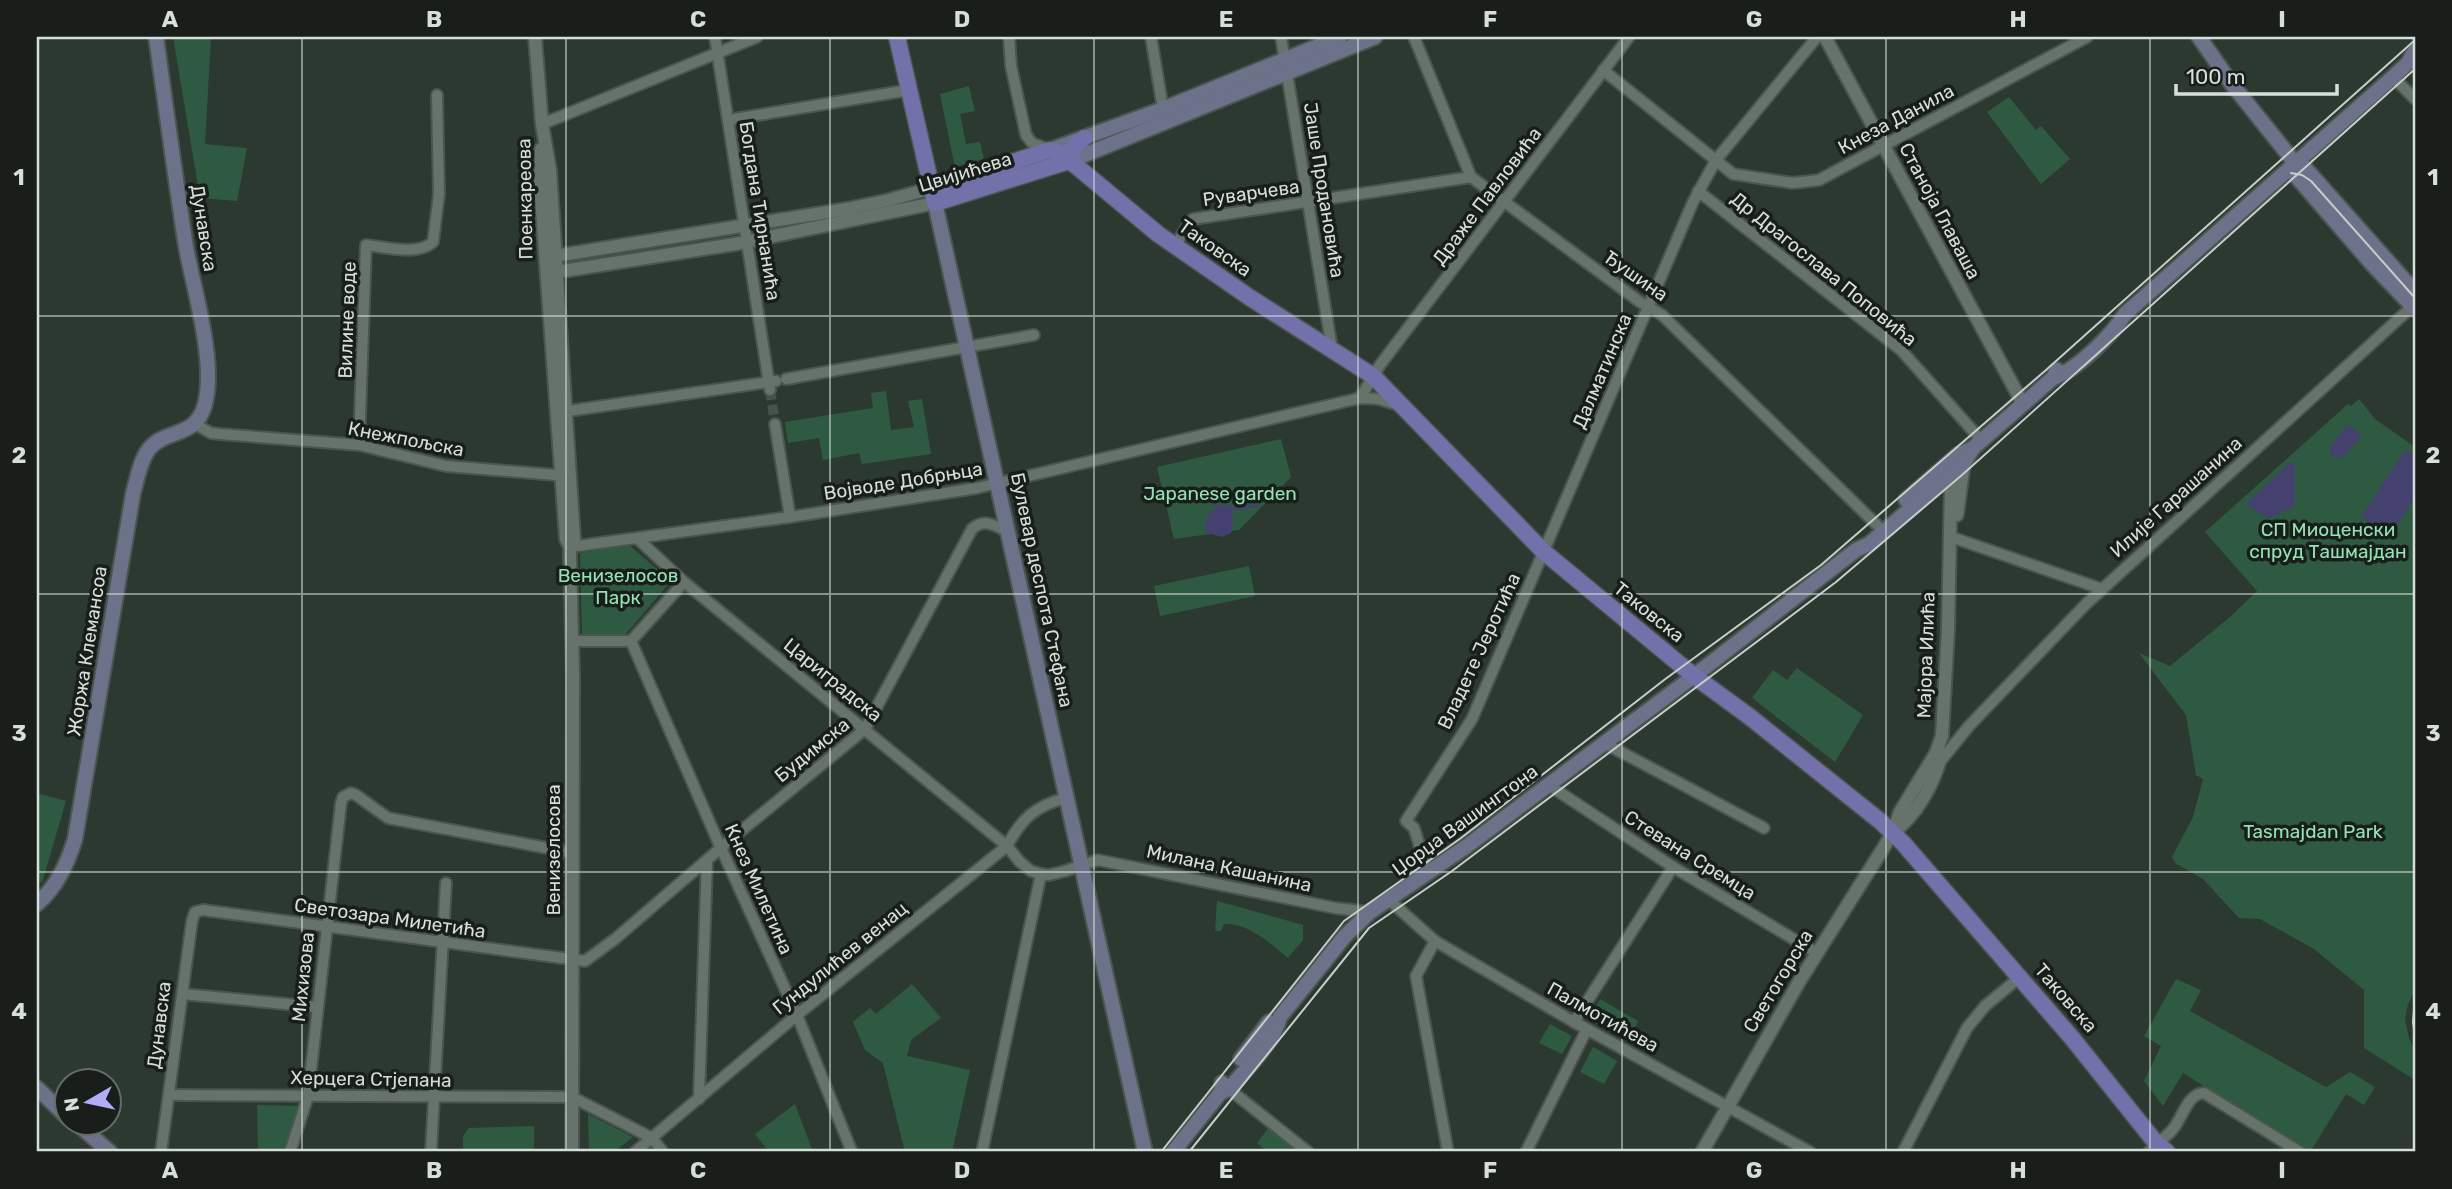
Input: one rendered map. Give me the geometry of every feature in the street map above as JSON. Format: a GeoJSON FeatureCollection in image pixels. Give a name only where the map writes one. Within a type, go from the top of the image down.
{"type":"FeatureCollection","features":[{"type":"Feature","properties":{"kind":"main road","name":"Дунавска"},"geometry":{"type":"LineString","coordinates":[[156,37],[186,247],[205,355],[206,396],[202,412],[195,424]]}},
{"type":"Feature","properties":{"kind":"main road","name":"Булевар деспота Стефана"},"geometry":{"type":"LineString","coordinates":[[897,37],[1144,1152]]}},
{"type":"Feature","properties":{"kind":"main road","name":"Цвијићева"},"geometry":{"type":"LineString","coordinates":[[933,195],[1072,160],[1285,66],[1340,37]]}},
{"type":"Feature","properties":{"kind":"main road","name":"Цвијићева"},"geometry":{"type":"LineString","coordinates":[[933,195],[1163,109],[1375,37]]}},
{"type":"Feature","properties":{"kind":"main road"},"geometry":{"type":"LineString","coordinates":[[2199,37],[2231,83],[2295,163],[2296,176],[2415,303]]}},
{"type":"Feature","properties":{"kind":"main road"},"geometry":{"type":"LineString","coordinates":[[1856,550],[1863,537],[1958,455],[1977,444],[2053,378],[2065,373],[2090,352],[2116,328],[2125,314],[2413,58]]}},
{"type":"Feature","properties":{"kind":"main road"},"geometry":{"type":"LineString","coordinates":[[1072,160],[1072,149],[1084,138]]}},
{"type":"Feature","properties":{"kind":"main road","name":"Таковска"},"geometry":{"type":"LineString","coordinates":[[1050,150],[1072,160],[1126,209],[1175,246],[1373,376],[1545,551],[1694,676],[1750,717],[1893,832],[2096,1065],[2158,1150]]}},
{"type":"Feature","properties":{"kind":"main road","name":"Жоржа Клемансоа"},"geometry":{"type":"LineString","coordinates":[[37,904],[54,886],[64,870],[75,839],[133,494],[140,467],[153,446],[195,424]]}},
{"type":"Feature","properties":{"kind":"main road"},"geometry":{"type":"LineString","coordinates":[[1856,550],[1869,544],[1964,463],[1977,444]]}},
{"type":"Feature","properties":{"kind":"main road","name":"Џорџа Вашингтона"},"geometry":{"type":"LineString","coordinates":[[1173,1152],[1267,1042],[1280,1017],[1345,936],[1370,912],[1468,846],[1856,550]]}},
{"type":"Feature","properties":{"kind":"main road"},"geometry":{"type":"LineString","coordinates":[[37,1088],[52,1102]]}},
{"type":"Feature","properties":{"kind":"main road"},"geometry":{"type":"LineString","coordinates":[[91,1136],[110,1152]]}},
{"type":"Feature","properties":{"kind":"street","name":"Поенкареова"},"geometry":{"type":"LineString","coordinates":[[536,37],[542,124],[540,183],[552,272]]}},
{"type":"Feature","properties":{"kind":"street"},"geometry":{"type":"LineString","coordinates":[[542,124],[716,46],[757,37]]}},
{"type":"Feature","properties":{"kind":"street"},"geometry":{"type":"LineString","coordinates":[[1009,37],[1011,66],[1026,135],[1032,143],[1050,150]]}},
{"type":"Feature","properties":{"kind":"street"},"geometry":{"type":"LineString","coordinates":[[1151,37],[1163,109]]}},
{"type":"Feature","properties":{"kind":"street","name":"Јаше Продановића"},"geometry":{"type":"LineString","coordinates":[[1281,37],[1332,349]]}},
{"type":"Feature","properties":{"kind":"street"},"geometry":{"type":"LineString","coordinates":[[1415,37],[1471,177]]}},
{"type":"Feature","properties":{"kind":"street","name":"Драже Павловића"},"geometry":{"type":"LineString","coordinates":[[1373,376],[1629,37]]}},
{"type":"Feature","properties":{"kind":"street","name":"Далматинска"},"geometry":{"type":"LineString","coordinates":[[1545,551],[1698,191],[1716,160],[1817,37]]}},
{"type":"Feature","properties":{"kind":"street","name":"Станоја Главаша"},"geometry":{"type":"LineString","coordinates":[[1825,37],[2023,404]]}},
{"type":"Feature","properties":{"kind":"street","name":"Кнеза Данила"},"geometry":{"type":"LineString","coordinates":[[1603,70],[1733,174],[1739,177],[1805,183],[1819,180],[2087,37]]}},
{"type":"Feature","properties":{"kind":"street","name":"Богдана Тирнанића"},"geometry":{"type":"LineString","coordinates":[[716,46],[747,242],[775,383]]}},
{"type":"Feature","properties":{"kind":"street"},"geometry":{"type":"LineString","coordinates":[[2393,77],[2415,99]]}},
{"type":"Feature","properties":{"kind":"street"},"geometry":{"type":"LineString","coordinates":[[728,120],[909,89]]}},
{"type":"Feature","properties":{"kind":"street","name":"Вилине воде"},"geometry":{"type":"LineString","coordinates":[[359,445],[366,245],[417,249],[433,242],[436,235],[439,194],[437,95]]}},
{"type":"Feature","properties":{"kind":"street","name":"Руварчева"},"geometry":{"type":"LineString","coordinates":[[1175,246],[1193,219],[1471,177]]}},
{"type":"Feature","properties":{"kind":"street","name":"Ђушина"},"geometry":{"type":"LineString","coordinates":[[1471,177],[1662,316],[1877,525]]}},
{"type":"Feature","properties":{"kind":"street","name":"Др Драгослава Поповића"},"geometry":{"type":"LineString","coordinates":[[1698,191],[1901,350],[1977,444]]}},
{"type":"Feature","properties":{"kind":"street","name":"Цвијићева"},"geometry":{"type":"LineString","coordinates":[[551,256],[933,195]]}},
{"type":"Feature","properties":{"kind":"street","name":"Цвијићева"},"geometry":{"type":"LineString","coordinates":[[552,272],[747,242],[933,195]]}},
{"type":"Feature","properties":{"kind":"street","name":"Венизелосова"},"geometry":{"type":"LineString","coordinates":[[552,272],[566,476],[566,539],[570,547],[572,1152]]}},
{"type":"Feature","properties":{"kind":"street","name":"Илије Гарашанина"},"geometry":{"type":"LineString","coordinates":[[1893,832],[1909,820],[1939,764],[1969,726],[2102,589],[2415,303]]}},
{"type":"Feature","properties":{"kind":"street"},"geometry":{"type":"LineString","coordinates":[[562,412],[775,383],[1034,335]]}},
{"type":"Feature","properties":{"kind":"street"},"geometry":{"type":"LineString","coordinates":[[1360,398],[1373,376]]}},
{"type":"Feature","properties":{"kind":"street","name":"Војводе Добрњца"},"geometry":{"type":"LineString","coordinates":[[570,547],[977,488],[1360,398],[1386,400],[1404,408]]}},
{"type":"Feature","properties":{"kind":"street","name":"Кнежпољска"},"geometry":{"type":"LineString","coordinates":[[195,424],[220,435],[359,445],[446,466],[566,476]]}},
{"type":"Feature","properties":{"kind":"street"},"geometry":{"type":"LineString","coordinates":[[775,424],[790,517]]}},
{"type":"Feature","properties":{"kind":"street"},"geometry":{"type":"LineString","coordinates":[[1952,473],[1955,464],[1977,444]]}},
{"type":"Feature","properties":{"kind":"street","name":"Мајора Илића"},"geometry":{"type":"LineString","coordinates":[[1949,574],[1964,463]]}},
{"type":"Feature","properties":{"kind":"street","name":"Мајора Илића"},"geometry":{"type":"LineString","coordinates":[[1942,734],[1952,473]]}},
{"type":"Feature","properties":{"kind":"street","name":"Будимска"},"geometry":{"type":"LineString","coordinates":[[573,960],[582,961],[593,957],[866,729],[972,529],[985,523],[994,524],[1008,532]]}},
{"type":"Feature","properties":{"kind":"street"},"geometry":{"type":"LineString","coordinates":[[1954,538],[2102,589]]}},
{"type":"Feature","properties":{"kind":"street","name":"Цариградска"},"geometry":{"type":"LineString","coordinates":[[638,539],[684,582],[1007,846],[1020,862],[1031,871],[1041,874]]}},
{"type":"Feature","properties":{"kind":"street","name":"Владете Јеротића"},"geometry":{"type":"LineString","coordinates":[[1428,873],[1415,828],[1406,821],[1472,719],[1545,551]]}},
{"type":"Feature","properties":{"kind":"street"},"geometry":{"type":"LineString","coordinates":[[572,641],[631,641],[684,582]]}},
{"type":"Feature","properties":{"kind":"street","name":"Кнез Милетина"},"geometry":{"type":"LineString","coordinates":[[631,641],[797,1014],[852,1152]]}},
{"type":"Feature","properties":{"kind":"street"},"geometry":{"type":"LineString","coordinates":[[1893,832],[1900,812],[1936,753],[1942,734],[1969,726]]}},
{"type":"Feature","properties":{"kind":"street","name":"Илије Гарашанина"},"geometry":{"type":"LineString","coordinates":[[1939,764],[1942,734]]}},
{"type":"Feature","properties":{"kind":"street"},"geometry":{"type":"LineString","coordinates":[[1604,743],[1764,828]]}},
{"type":"Feature","properties":{"kind":"street","name":"Стевана Сремца"},"geometry":{"type":"LineString","coordinates":[[1547,784],[1673,867],[1817,953]]}},
{"type":"Feature","properties":{"kind":"street","name":"Михизова"},"geometry":{"type":"LineString","coordinates":[[290,1152],[308,1096],[326,927],[341,803],[344,797],[351,793],[388,818],[573,853]]}},
{"type":"Feature","properties":{"kind":"street","name":"Гундулићев венац"},"geometry":{"type":"LineString","coordinates":[[635,1152],[797,1014],[1007,846],[1019,826],[1034,810],[1066,798]]}},
{"type":"Feature","properties":{"kind":"street","name":"Светогорска"},"geometry":{"type":"LineString","coordinates":[[1702,1152],[1817,953],[1893,832]]}},
{"type":"Feature","properties":{"kind":"street"},"geometry":{"type":"LineString","coordinates":[[699,1099],[707,860]]}},
{"type":"Feature","properties":{"kind":"street","name":"Милана Кашанина"},"geometry":{"type":"LineString","coordinates":[[1041,874],[1049,875],[1098,860],[1335,908],[1370,912]]}},
{"type":"Feature","properties":{"kind":"street"},"geometry":{"type":"LineString","coordinates":[[1574,1022],[1673,867]]}},
{"type":"Feature","properties":{"kind":"street"},"geometry":{"type":"LineString","coordinates":[[982,1152],[1041,874]]}},
{"type":"Feature","properties":{"kind":"street"},"geometry":{"type":"LineString","coordinates":[[431,1152],[446,883]]}},
{"type":"Feature","properties":{"kind":"street","name":"Палмотићева"},"geometry":{"type":"LineString","coordinates":[[1389,900],[1435,940],[1574,1022],[1810,1152]]}},
{"type":"Feature","properties":{"kind":"street","name":"Светозара Милетића"},"geometry":{"type":"LineString","coordinates":[[203,910],[573,960]]}},
{"type":"Feature","properties":{"kind":"street","name":"Дунавска"},"geometry":{"type":"LineString","coordinates":[[161,1152],[192,921],[195,912],[203,910]]}},
{"type":"Feature","properties":{"kind":"street"},"geometry":{"type":"LineString","coordinates":[[1435,940],[1416,976],[1448,1152]]}},
{"type":"Feature","properties":{"kind":"street"},"geometry":{"type":"LineString","coordinates":[[1903,1152],[1967,1028],[1985,1006],[2020,977]]}},
{"type":"Feature","properties":{"kind":"street"},"geometry":{"type":"LineString","coordinates":[[183,994],[317,1007]]}},
{"type":"Feature","properties":{"kind":"street"},"geometry":{"type":"LineString","coordinates":[[1526,1152],[1587,1029]]}},
{"type":"Feature","properties":{"kind":"street"},"geometry":{"type":"LineString","coordinates":[[1225,1090],[1308,1152]]}},
{"type":"Feature","properties":{"kind":"street"},"geometry":{"type":"LineString","coordinates":[[2158,1150],[2191,1099],[2196,1094],[2204,1093],[2300,1152]]}},
{"type":"Feature","properties":{"kind":"street","name":"Херцега Стјепана"},"geometry":{"type":"LineString","coordinates":[[169,1095],[572,1097]]}},
{"type":"Feature","properties":{"kind":"street"},"geometry":{"type":"LineString","coordinates":[[572,1097],[652,1138],[663,1152]]}},
{"type":"Feature","properties":{"kind":"green space"},"geometry":{"type":"Polygon","coordinates":[[[173,37],[211,37],[205,144],[247,148],[237,201],[200,198],[173,37]]]}},
{"type":"Feature","properties":{"kind":"green space"},"geometry":{"type":"Polygon","coordinates":[[[969,86],[975,111],[960,114],[966,144],[980,142],[984,159],[955,167],[940,94],[969,86]]]}},
{"type":"Feature","properties":{"kind":"green space"},"geometry":{"type":"Polygon","coordinates":[[[2009,97],[2036,130],[2041,126],[2070,159],[2041,184],[1987,112],[2009,97]]]}},
{"type":"Feature","properties":{"kind":"green space"},"geometry":{"type":"Polygon","coordinates":[[[886,391],[891,430],[914,427],[908,401],[922,399],[931,454],[862,464],[859,453],[823,460],[819,438],[788,443],[785,422],[873,408],[871,393],[886,391]]]}},
{"type":"Feature","properties":{"kind":"green space"},"geometry":{"type":"Polygon","coordinates":[[[2359,399],[2375,419],[2415,447],[2415,990],[2405,1019],[2415,1051],[2415,1080],[2364,1048],[2364,990],[2314,949],[2260,919],[2239,918],[2203,879],[2175,863],[2172,857],[2193,817],[2203,779],[2196,775],[2186,715],[2139,653],[2170,666],[2257,591],[2205,532],[2348,404],[2351,406],[2359,399]]]}},
{"type":"Feature","properties":{"kind":"green space","name":"Japanese garden"},"geometry":{"type":"Polygon","coordinates":[[[1281,439],[1291,477],[1239,530],[1174,539],[1157,467],[1281,439]]]}},
{"type":"Feature","properties":{"kind":"green space","name":"Венизелосов Парк"},"geometry":{"type":"Polygon","coordinates":[[[629,545],[671,581],[626,634],[582,636],[580,553],[629,545]]]}},
{"type":"Feature","properties":{"kind":"green space"},"geometry":{"type":"Polygon","coordinates":[[[1249,566],[1255,596],[1160,616],[1154,586],[1249,566]]]}},
{"type":"Feature","properties":{"kind":"green space"},"geometry":{"type":"Polygon","coordinates":[[[1797,668],[1863,715],[1835,762],[1752,698],[1773,670],[1787,680],[1797,668]]]}},
{"type":"Feature","properties":{"kind":"green space"},"geometry":{"type":"Polygon","coordinates":[[[37,793],[66,801],[42,883],[37,880],[37,793]]]}},
{"type":"Feature","properties":{"kind":"green space"},"geometry":{"type":"Polygon","coordinates":[[[1217,901],[1303,925],[1303,940],[1288,958],[1251,930],[1224,924],[1221,931],[1215,931],[1217,901]]]}},
{"type":"Feature","properties":{"kind":"green space"},"geometry":{"type":"Polygon","coordinates":[[[2176,979],[2201,990],[2190,1011],[2326,1087],[2350,1072],[2375,1087],[2364,1105],[2346,1094],[2310,1152],[2183,1073],[2163,1106],[2144,1081],[2161,1046],[2144,1036],[2176,979]]]}},
{"type":"Feature","properties":{"kind":"green space"},"geometry":{"type":"Polygon","coordinates":[[[912,984],[941,1018],[911,1040],[907,1056],[970,1070],[952,1152],[905,1152],[883,1063],[865,1050],[853,1022],[870,1008],[876,1014],[912,984]]]}},
{"type":"Feature","properties":{"kind":"green space"},"geometry":{"type":"Polygon","coordinates":[[[1600,999],[1638,1021],[1628,1041],[1589,1019],[1600,999]]]}},
{"type":"Feature","properties":{"kind":"green space"},"geometry":{"type":"Polygon","coordinates":[[[1550,1024],[1572,1036],[1562,1054],[1539,1043],[1550,1024]]]}},
{"type":"Feature","properties":{"kind":"green space"},"geometry":{"type":"Polygon","coordinates":[[[1593,1047],[1617,1061],[1604,1084],[1580,1072],[1593,1047]]]}},
{"type":"Feature","properties":{"kind":"green space"},"geometry":{"type":"Polygon","coordinates":[[[795,1104],[813,1152],[769,1152],[755,1134],[795,1104]]]}},
{"type":"Feature","properties":{"kind":"green space"},"geometry":{"type":"Polygon","coordinates":[[[257,1105],[301,1106],[284,1152],[258,1152],[257,1105]]]}},
{"type":"Feature","properties":{"kind":"green space"},"geometry":{"type":"Polygon","coordinates":[[[588,1114],[633,1137],[614,1152],[589,1152],[588,1114]]]}},
{"type":"Feature","properties":{"kind":"green space"},"geometry":{"type":"Polygon","coordinates":[[[534,1126],[534,1152],[463,1152],[463,1136],[469,1128],[534,1126]]]}},
{"type":"Feature","properties":{"kind":"green space"},"geometry":{"type":"Polygon","coordinates":[[[1269,1127],[1295,1148],[1292,1152],[1268,1152],[1257,1143],[1269,1127]]]}},
{"type":"Feature","properties":{"kind":"shaded area"},"geometry":{"type":"Polygon","coordinates":[[[2348,424],[2362,435],[2343,457],[2330,457],[2330,446],[2348,424]]]}},
{"type":"Feature","properties":{"kind":"shaded area"},"geometry":{"type":"Polygon","coordinates":[[[2405,450],[2415,456],[2415,497],[2390,536],[2361,517],[2405,450]]]}},
{"type":"Feature","properties":{"kind":"shaded area"},"geometry":{"type":"Polygon","coordinates":[[[2288,464],[2295,467],[2295,506],[2269,518],[2247,506],[2247,503],[2288,464]]]}},
{"type":"Feature","properties":{"kind":"shaded area"},"geometry":{"type":"Polygon","coordinates":[[[1222,505],[1231,505],[1232,522],[1231,533],[1222,537],[1205,532],[1205,522],[1211,510],[1219,510],[1222,505]]]}},
{"type":"Feature","properties":{"kind":"waterway"},"geometry":{"type":"LineString","coordinates":[[1214,492],[1214,502],[1219,510]]}},
{"type":"Feature","properties":{"kind":"waterway"},"geometry":{"type":"LineString","coordinates":[[1231,509],[1257,506]]}},
{"type":"Feature","properties":{"kind":"tunnel"},"geometry":{"type":"LineString","coordinates":[[770,390],[775,424]]}},
{"type":"Feature","properties":{"kind":"tram line"},"geometry":{"type":"LineString","coordinates":[[1161,1152],[1344,921],[1461,838],[1664,680],[1821,565],[2046,370],[2415,40]]}},
{"type":"Feature","properties":{"kind":"tram line"},"geometry":{"type":"LineString","coordinates":[[1189,1152],[1369,928],[1452,871],[1836,582],[1962,475],[2415,69]]}},
{"type":"Feature","properties":{"kind":"tram line"},"geometry":{"type":"LineString","coordinates":[[2291,173],[2302,175],[2311,181],[2415,298]]}},
{"type":"Feature","properties":{"kind":"tram line"},"geometry":{"type":"LineString","coordinates":[[2415,1000],[2415,1035]]}},
{"type":"Feature","properties":{"kind":"park label","name":"СП Миоценски спруд Ташмајдан"},"geometry":{"type":"Point","coordinates":[2328,540]}},
{"type":"Feature","properties":{"kind":"park label","name":"Tasmajdan Park"},"geometry":{"type":"Point","coordinates":[2313,831]}}]}
